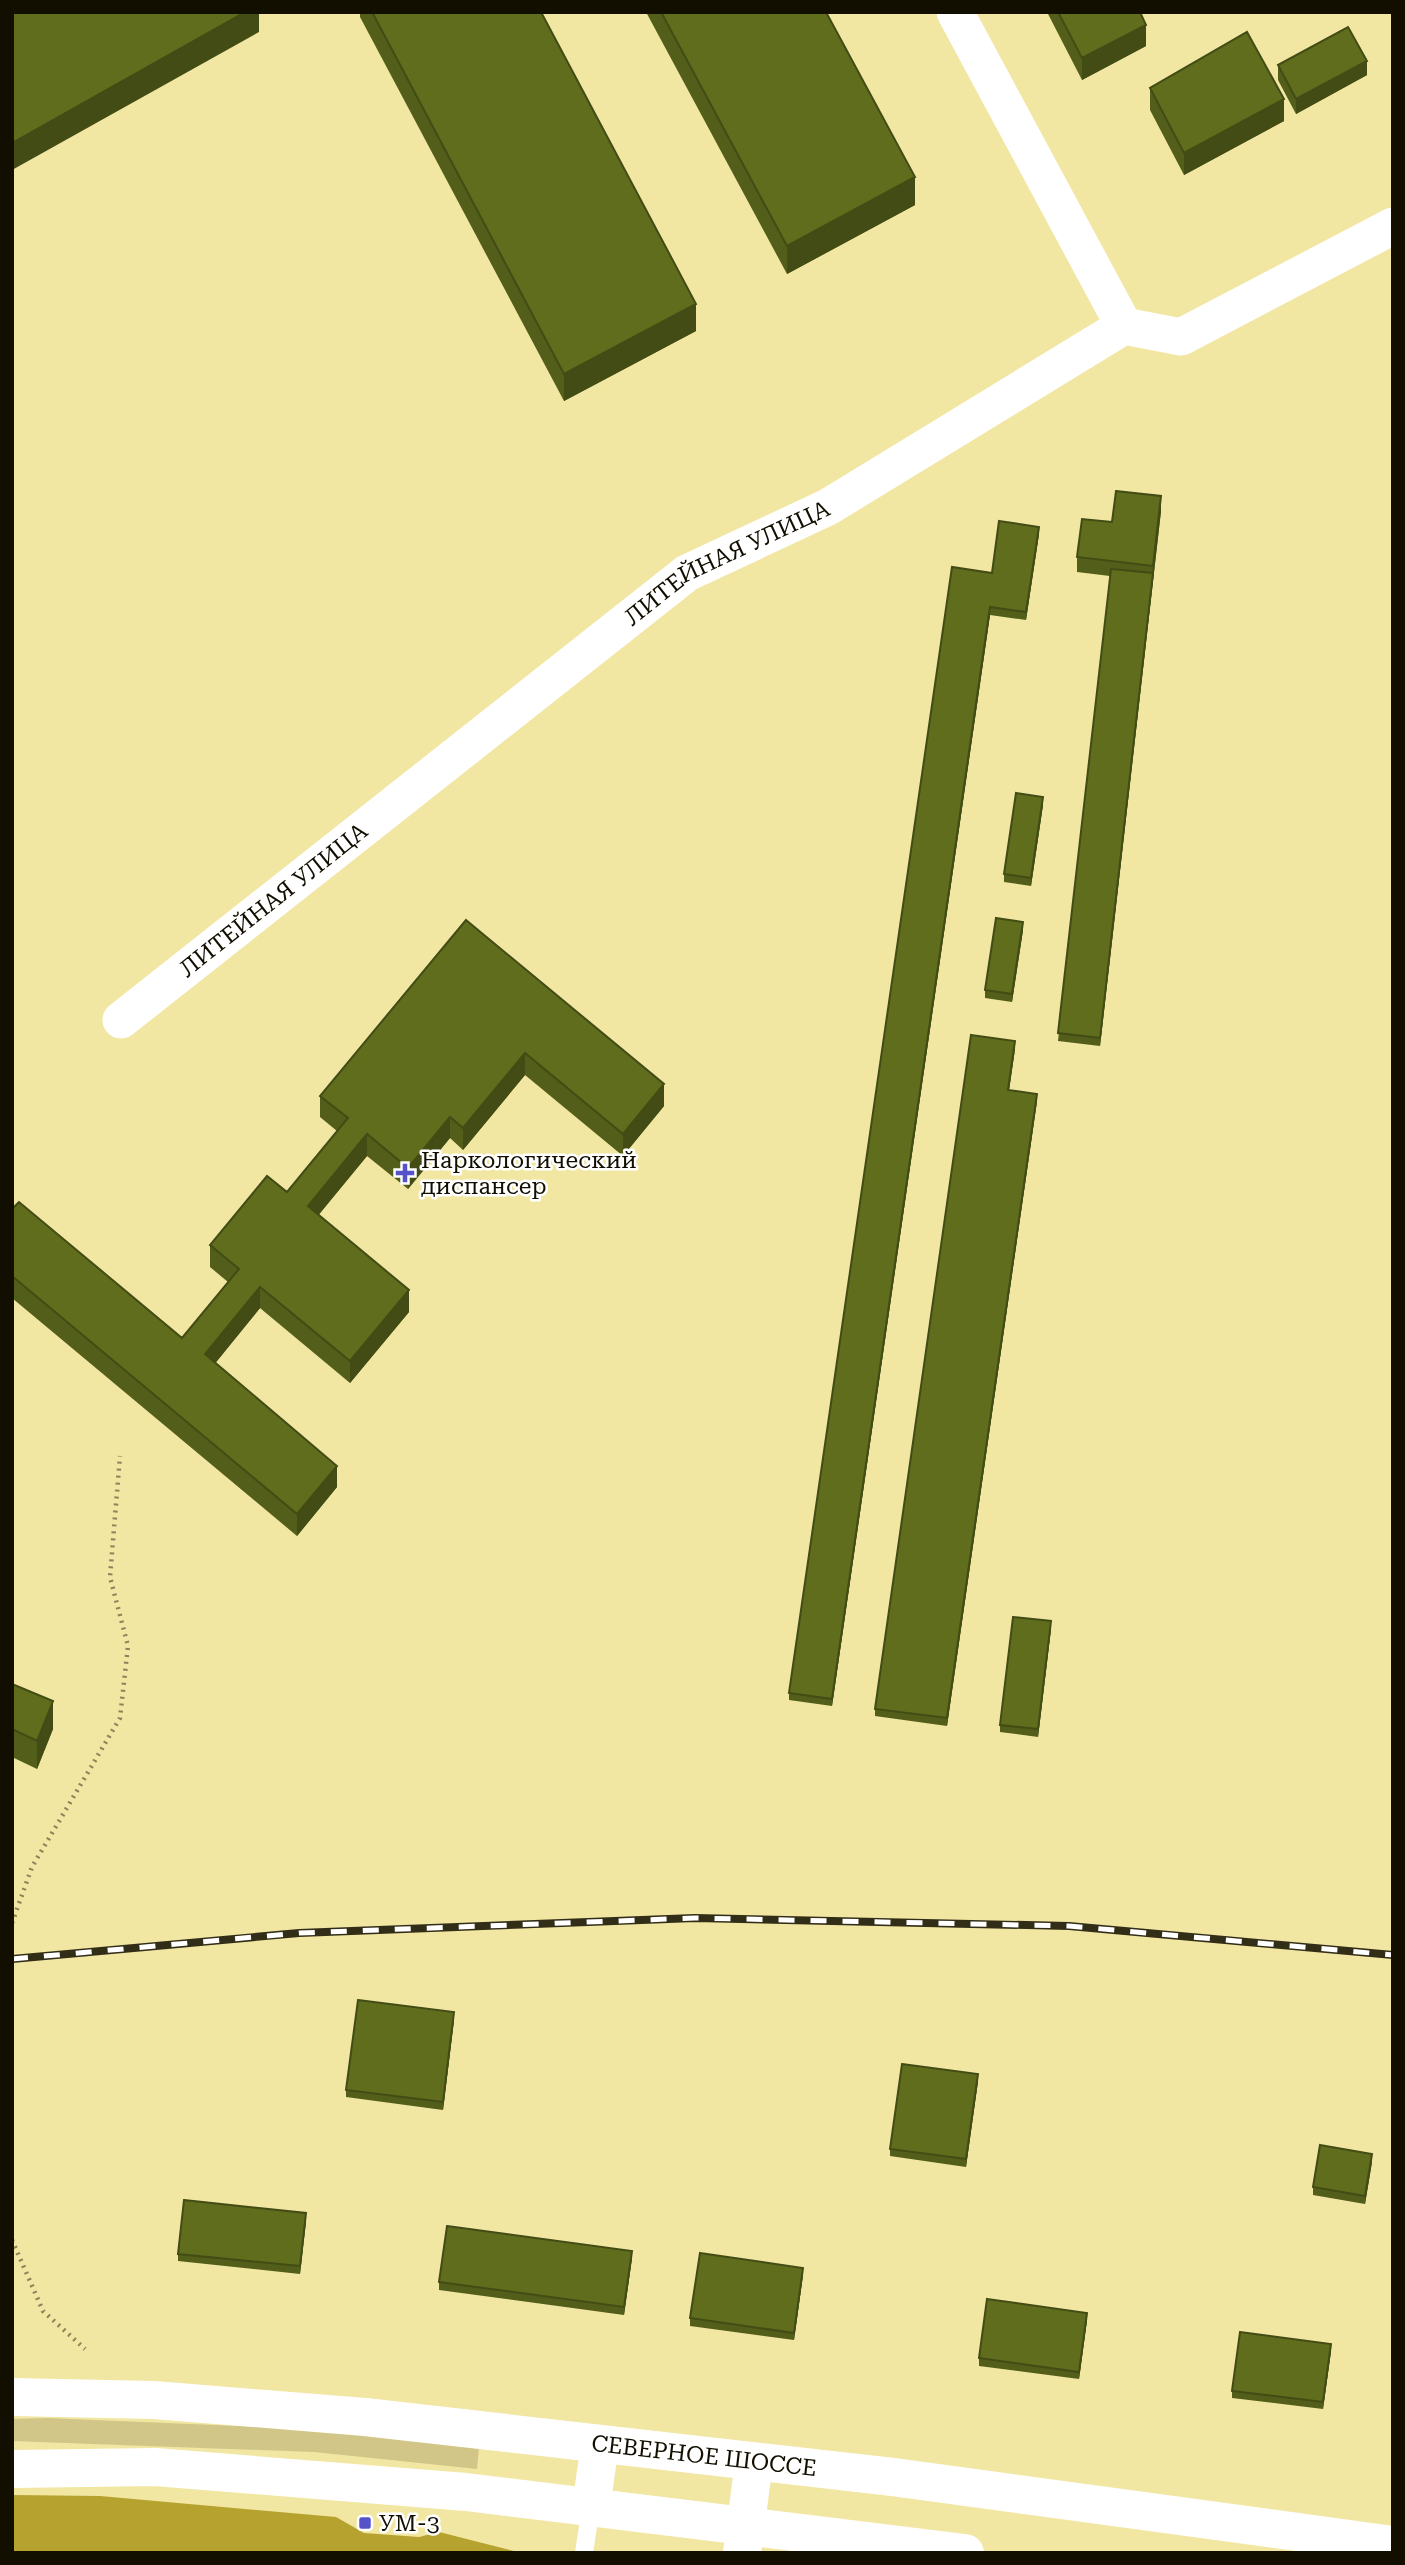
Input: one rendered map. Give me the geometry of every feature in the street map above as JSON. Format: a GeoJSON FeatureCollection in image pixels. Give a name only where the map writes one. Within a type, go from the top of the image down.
{"type":"FeatureCollection","features":[{"type":"Feature","properties":{"kind":"main road","name":"СЕВЕРНОЕ ШОССЕ"},"geometry":{"type":"LineString","coordinates":[[12,2398],[167,2401],[365,2417],[893,2477],[1393,2544]]}},
{"type":"Feature","properties":{"kind":"main road"},"geometry":{"type":"LineString","coordinates":[[591,2507],[600,2444]]}},
{"type":"Feature","properties":{"kind":"main road"},"geometry":{"type":"LineString","coordinates":[[744,2538],[754,2462]]}},
{"type":"Feature","properties":{"kind":"main road"},"geometry":{"type":"LineString","coordinates":[[12,2469],[155,2467],[466,2492],[591,2507],[744,2538],[965,2553]]}},
{"type":"Feature","properties":{"kind":"street"},"geometry":{"type":"LineString","coordinates":[[955,12],[1124,326],[1181,337],[1393,226]]}},
{"type":"Feature","properties":{"kind":"street","name":"ЛИТЕЙНАЯ УЛИЦА"},"geometry":{"type":"LineString","coordinates":[[121,1020],[687,573],[828,507],[1124,326]]}},
{"type":"Feature","properties":{"kind":"lane"},"geometry":{"type":"LineString","coordinates":[[584,2553],[591,2507]]}},
{"type":"Feature","properties":{"kind":"path"},"geometry":{"type":"LineString","coordinates":[[12,1923],[32,1867],[120,1718],[128,1646],[110,1577],[120,1456]]}},
{"type":"Feature","properties":{"kind":"path"},"geometry":{"type":"LineString","coordinates":[[12,2240],[43,2311],[85,2349]]}},
{"type":"Feature","properties":{"kind":"shaded area"},"geometry":{"type":"Polygon","coordinates":[[[47,2418],[308,2429],[479,2448],[477,2469],[314,2452],[12,2441],[12,2419],[47,2418]]]}},
{"type":"Feature","properties":{"kind":"shaded area"},"geometry":{"type":"Polygon","coordinates":[[[12,2495],[100,2496],[336,2517],[364,2533],[419,2537],[439,2532],[522,2553],[12,2553],[12,2495]]]}},
{"type":"Feature","properties":{"kind":"building"},"geometry":{"type":"Polygon","coordinates":[[[12,12],[245,12],[12,143],[12,12]]]}},
{"type":"Feature","properties":{"kind":"building"},"geometry":{"type":"Polygon","coordinates":[[[372,12],[541,12],[696,304],[564,374],[372,12]]]}},
{"type":"Feature","properties":{"kind":"building"},"geometry":{"type":"Polygon","coordinates":[[[661,12],[826,12],[915,177],[787,246],[661,12]]]}},
{"type":"Feature","properties":{"kind":"building"},"geometry":{"type":"Polygon","coordinates":[[[1058,12],[1140,12],[1146,25],[1082,58],[1058,12]]]}},
{"type":"Feature","properties":{"kind":"building"},"geometry":{"type":"Polygon","coordinates":[[[1348,27],[1367,61],[1296,99],[1278,65],[1348,27]]]}},
{"type":"Feature","properties":{"kind":"building"},"geometry":{"type":"Polygon","coordinates":[[[1247,32],[1284,99],[1184,153],[1150,88],[1247,32]]]}},
{"type":"Feature","properties":{"kind":"building"},"geometry":{"type":"Polygon","coordinates":[[[1116,491],[1161,496],[1153,566],[1077,557],[1082,519],[1112,522],[1116,491]]]}},
{"type":"Feature","properties":{"kind":"building"},"geometry":{"type":"Polygon","coordinates":[[[999,521],[1039,527],[1026,612],[990,607],[832,1699],[789,1693],[952,567],[992,573],[999,521]]]}},
{"type":"Feature","properties":{"kind":"building"},"geometry":{"type":"Polygon","coordinates":[[[1111,569],[1153,573],[1100,1038],[1058,1033],[1111,569]]]}},
{"type":"Feature","properties":{"kind":"building"},"geometry":{"type":"Polygon","coordinates":[[[1016,793],[1043,797],[1031,878],[1004,874],[1016,793]]]}},
{"type":"Feature","properties":{"kind":"building"},"geometry":{"type":"Polygon","coordinates":[[[996,918],[1023,922],[1012,994],[985,990],[996,918]]]}},
{"type":"Feature","properties":{"kind":"building"},"geometry":{"type":"Polygon","coordinates":[[[466,920],[664,1084],[623,1134],[525,1053],[463,1128],[450,1117],[408,1168],[367,1134],[308,1206],[409,1290],[350,1361],[260,1287],[205,1354],[337,1466],[297,1514],[12,1276],[12,1209],[19,1202],[182,1338],[239,1269],[210,1245],[267,1176],[287,1192],[348,1118],[320,1096],[466,920]]]}},
{"type":"Feature","properties":{"kind":"building"},"geometry":{"type":"Polygon","coordinates":[[[971,1035],[1015,1041],[1008,1090],[1037,1094],[947,1718],[875,1709],[971,1035]]]}},
{"type":"Feature","properties":{"kind":"building"},"geometry":{"type":"Polygon","coordinates":[[[1013,1617],[1051,1621],[1038,1729],[1000,1725],[1013,1617]]]}},
{"type":"Feature","properties":{"kind":"building"},"geometry":{"type":"Polygon","coordinates":[[[12,1684],[53,1701],[37,1741],[12,1729],[12,1684]]]}},
{"type":"Feature","properties":{"kind":"building"},"geometry":{"type":"Polygon","coordinates":[[[358,2000],[454,2012],[443,2102],[346,2090],[358,2000]]]}},
{"type":"Feature","properties":{"kind":"building"},"geometry":{"type":"Polygon","coordinates":[[[902,2064],[978,2074],[966,2159],[890,2149],[902,2064]]]}},
{"type":"Feature","properties":{"kind":"building"},"geometry":{"type":"Polygon","coordinates":[[[1320,2145],[1372,2154],[1365,2196],[1313,2187],[1320,2145]]]}},
{"type":"Feature","properties":{"kind":"building"},"geometry":{"type":"Polygon","coordinates":[[[184,2200],[306,2213],[300,2266],[178,2254],[184,2200]]]}},
{"type":"Feature","properties":{"kind":"building"},"geometry":{"type":"Polygon","coordinates":[[[447,2226],[632,2251],[624,2307],[439,2282],[447,2226]]]}},
{"type":"Feature","properties":{"kind":"building"},"geometry":{"type":"Polygon","coordinates":[[[700,2253],[803,2268],[794,2333],[690,2318],[700,2253]]]}},
{"type":"Feature","properties":{"kind":"building"},"geometry":{"type":"Polygon","coordinates":[[[987,2299],[1087,2313],[1079,2372],[979,2358],[987,2299]]]}},
{"type":"Feature","properties":{"kind":"building"},"geometry":{"type":"Polygon","coordinates":[[[1240,2332],[1331,2344],[1323,2402],[1232,2391],[1240,2332]]]}},
{"type":"Feature","properties":{"kind":"railway"},"geometry":{"type":"LineString","coordinates":[[12,1959],[299,1933],[695,1918],[1069,1926],[1393,1955]]}},
{"type":"Feature","properties":{"kind":"place","name":"Наркологический диспансер"},"geometry":{"type":"Point","coordinates":[405,1173]}},
{"type":"Feature","properties":{"kind":"place","name":"УМ-3"},"geometry":{"type":"Point","coordinates":[365,2523]}}]}
